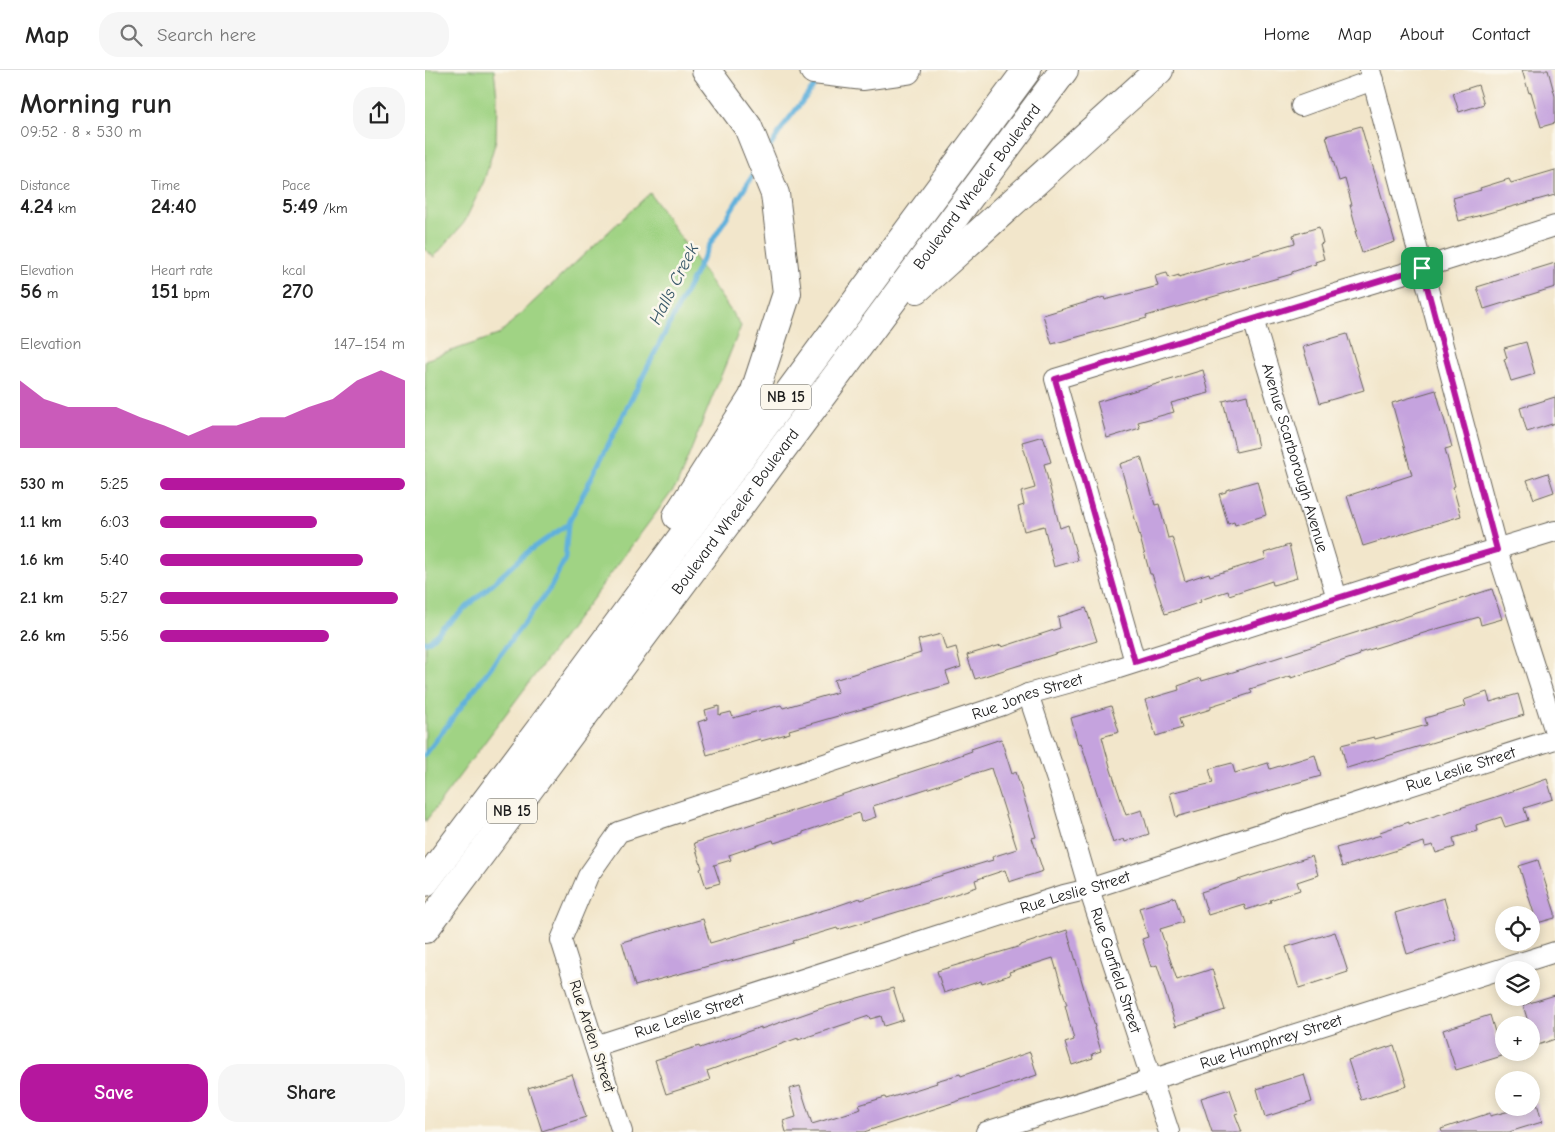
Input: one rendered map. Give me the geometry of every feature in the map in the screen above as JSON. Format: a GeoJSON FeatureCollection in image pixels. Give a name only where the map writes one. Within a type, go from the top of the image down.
{"type":"FeatureCollection","features":[{"type":"Feature","properties":{"kind":"highway"},"geometry":{"type":"LineString","coordinates":[[544,724],[753,397],[787,293],[775,194],[748,126],[706,70]]}},
{"type":"Feature","properties":{"kind":"highway"},"geometry":{"type":"LineString","coordinates":[[814,70],[864,76],[907,70]]}},
{"type":"Feature","properties":{"kind":"highway","name":"Boulevard Wheeler Boulevard"},"geometry":{"type":"LineString","coordinates":[[425,882],[1027,70]]}},
{"type":"Feature","properties":{"kind":"highway","name":"Boulevard Wheeler Boulevard"},"geometry":{"type":"LineString","coordinates":[[425,929],[1064,70]]}},
{"type":"Feature","properties":{"kind":"highway"},"geometry":{"type":"LineString","coordinates":[[600,693],[649,644],[921,284],[1159,70]]}},
{"type":"Feature","properties":{"kind":"street"},"geometry":{"type":"LineString","coordinates":[[1301,106],[1372,75],[1497,550],[1555,732]]}},
{"type":"Feature","properties":{"kind":"street"},"geometry":{"type":"LineString","coordinates":[[1135,662],[1055,379],[1555,226]]}},
{"type":"Feature","properties":{"kind":"street","name":"Avenue Scarborough Avenue"},"geometry":{"type":"LineString","coordinates":[[1253,318],[1337,598]]}},
{"type":"Feature","properties":{"kind":"street","name":"Rue Jones Street"},"geometry":{"type":"LineString","coordinates":[[561,940],[588,876],[619,832],[1003,705],[1028,694],[1103,673],[1555,531]]}},
{"type":"Feature","properties":{"kind":"street","name":"Rue Garfield Street"},"geometry":{"type":"LineString","coordinates":[[1028,694],[1060,789],[1089,889],[1169,1132]]}},
{"type":"Feature","properties":{"kind":"street","name":"Rue Leslie Street"},"geometry":{"type":"LineString","coordinates":[[595,1046],[1555,739]]}},
{"type":"Feature","properties":{"kind":"street","name":"Rue Arden Street"},"geometry":{"type":"LineString","coordinates":[[561,940],[622,1132]]}},
{"type":"Feature","properties":{"kind":"street","name":"Rue Humphrey Street"},"geometry":{"type":"LineString","coordinates":[[986,1132],[1555,952]]}},
{"type":"Feature","properties":{"kind":"green space"},"geometry":{"type":"Polygon","coordinates":[[[425,70],[494,70],[497,96],[496,140],[484,181],[464,223],[434,257],[425,249],[425,70]]]}},
{"type":"Feature","properties":{"kind":"green space"},"geometry":{"type":"Polygon","coordinates":[[[650,193],[741,326],[677,485],[425,822],[425,360],[498,335],[650,193]]]}},
{"type":"Feature","properties":{"kind":"building"},"geometry":{"type":"Polygon","coordinates":[[[1522,70],[1548,70],[1555,96],[1555,123],[1541,127],[1531,92],[1529,93],[1522,70]]]}},
{"type":"Feature","properties":{"kind":"building"},"geometry":{"type":"Polygon","coordinates":[[[1478,85],[1484,104],[1459,112],[1453,93],[1478,85]]]}},
{"type":"Feature","properties":{"kind":"building"},"geometry":{"type":"Polygon","coordinates":[[[1361,126],[1395,242],[1362,253],[1355,231],[1357,231],[1345,179],[1339,181],[1326,136],[1361,126]]]}},
{"type":"Feature","properties":{"kind":"building"},"geometry":{"type":"Polygon","coordinates":[[[1555,170],[1555,195],[1459,221],[1453,198],[1509,179],[1511,183],[1555,170]]]}},
{"type":"Feature","properties":{"kind":"building"},"geometry":{"type":"Polygon","coordinates":[[[1319,227],[1323,243],[1320,244],[1324,259],[1315,262],[1316,264],[1292,272],[1292,274],[1146,316],[1147,318],[1052,344],[1043,315],[1104,297],[1105,300],[1158,286],[1155,276],[1167,273],[1169,278],[1179,275],[1179,277],[1295,243],[1293,235],[1319,227]]]}},
{"type":"Feature","properties":{"kind":"building"},"geometry":{"type":"Polygon","coordinates":[[[1555,263],[1555,287],[1484,309],[1477,287],[1555,263]]]}},
{"type":"Feature","properties":{"kind":"building"},"geometry":{"type":"Polygon","coordinates":[[[1347,334],[1364,390],[1320,403],[1303,347],[1347,334]]]}},
{"type":"Feature","properties":{"kind":"building"},"geometry":{"type":"Polygon","coordinates":[[[1526,342],[1535,374],[1511,381],[1504,359],[1507,358],[1504,348],[1526,342]]]}},
{"type":"Feature","properties":{"kind":"building"},"geometry":{"type":"Polygon","coordinates":[[[1203,370],[1209,393],[1171,403],[1174,412],[1138,422],[1140,428],[1107,438],[1097,402],[1203,370]]]}},
{"type":"Feature","properties":{"kind":"building"},"geometry":{"type":"Polygon","coordinates":[[[1436,390],[1452,447],[1445,449],[1461,516],[1363,546],[1347,496],[1412,475],[1392,403],[1436,390]]]}},
{"type":"Feature","properties":{"kind":"building"},"geometry":{"type":"Polygon","coordinates":[[[1247,395],[1258,447],[1236,452],[1223,401],[1247,395]]]}},
{"type":"Feature","properties":{"kind":"building"},"geometry":{"type":"Polygon","coordinates":[[[1555,397],[1555,423],[1527,432],[1520,408],[1555,397]]]}},
{"type":"Feature","properties":{"kind":"building"},"geometry":{"type":"Polygon","coordinates":[[[1043,436],[1051,462],[1044,464],[1060,528],[1068,525],[1078,560],[1054,567],[1044,526],[1024,531],[1018,507],[1024,505],[1021,492],[1035,488],[1022,442],[1043,436]]]}},
{"type":"Feature","properties":{"kind":"building"},"geometry":{"type":"Polygon","coordinates":[[[1141,457],[1155,505],[1159,504],[1168,538],[1172,537],[1185,581],[1209,573],[1210,576],[1266,559],[1264,553],[1289,545],[1297,578],[1273,585],[1272,581],[1229,595],[1228,591],[1165,614],[1152,574],[1150,574],[1120,464],[1141,457]]]}},
{"type":"Feature","properties":{"kind":"building"},"geometry":{"type":"Polygon","coordinates":[[[1548,473],[1554,492],[1534,499],[1527,480],[1548,473]]]}},
{"type":"Feature","properties":{"kind":"building"},"geometry":{"type":"Polygon","coordinates":[[[1257,481],[1266,515],[1235,525],[1234,522],[1228,524],[1219,494],[1226,492],[1226,490],[1257,481]]]}},
{"type":"Feature","properties":{"kind":"building"},"geometry":{"type":"Polygon","coordinates":[[[1492,589],[1502,619],[1481,625],[1479,617],[1359,653],[1360,655],[1291,678],[1291,676],[1250,689],[1252,693],[1211,706],[1211,709],[1179,719],[1182,728],[1156,736],[1145,700],[1179,690],[1178,686],[1201,678],[1202,681],[1233,672],[1492,589]]]}},
{"type":"Feature","properties":{"kind":"building"},"geometry":{"type":"Polygon","coordinates":[[[1086,608],[1097,641],[975,679],[967,655],[1001,645],[1002,647],[1060,628],[1058,617],[1086,608]]]}},
{"type":"Feature","properties":{"kind":"building"},"geometry":{"type":"Polygon","coordinates":[[[941,634],[946,650],[956,647],[961,667],[946,672],[950,684],[789,730],[790,733],[761,741],[760,739],[707,755],[698,722],[707,719],[705,710],[719,706],[719,715],[731,712],[733,718],[781,705],[783,708],[838,692],[834,680],[921,653],[918,640],[941,634]]]}},
{"type":"Feature","properties":{"kind":"building"},"geometry":{"type":"Polygon","coordinates":[[[1487,692],[1490,702],[1518,694],[1524,715],[1347,768],[1341,745],[1374,737],[1375,739],[1427,725],[1425,718],[1466,706],[1464,700],[1487,692]]]}},
{"type":"Feature","properties":{"kind":"building"},"geometry":{"type":"Polygon","coordinates":[[[1111,706],[1119,732],[1102,737],[1111,770],[1126,815],[1142,810],[1149,834],[1125,842],[1124,839],[1113,843],[1081,743],[1078,744],[1071,718],[1111,706]]]}},
{"type":"Feature","properties":{"kind":"building"},"geometry":{"type":"Polygon","coordinates":[[[1001,739],[1012,774],[1016,772],[1036,837],[1032,838],[1043,871],[1009,882],[1005,870],[975,880],[977,887],[940,899],[838,930],[837,928],[793,941],[794,943],[764,952],[635,986],[622,942],[703,919],[710,943],[993,860],[992,857],[1017,849],[991,768],[873,806],[876,817],[861,822],[859,813],[803,832],[803,834],[774,843],[773,840],[729,855],[731,860],[714,865],[720,883],[706,887],[694,843],[932,765],[1001,739]]]}},
{"type":"Feature","properties":{"kind":"building"},"geometry":{"type":"Polygon","coordinates":[[[1315,755],[1321,776],[1176,817],[1170,793],[1213,783],[1209,769],[1232,763],[1235,773],[1268,763],[1270,769],[1315,755]]]}},
{"type":"Feature","properties":{"kind":"building"},"geometry":{"type":"Polygon","coordinates":[[[1547,779],[1553,799],[1524,808],[1528,820],[1505,827],[1501,817],[1476,825],[1477,831],[1453,838],[1455,847],[1436,853],[1433,845],[1425,847],[1424,842],[1342,867],[1336,848],[1381,835],[1380,832],[1409,822],[1409,824],[1547,779]]]}},
{"type":"Feature","properties":{"kind":"building"},"geometry":{"type":"Polygon","coordinates":[[[1312,856],[1318,875],[1297,882],[1300,890],[1246,910],[1244,904],[1208,915],[1201,892],[1312,856]]]}},
{"type":"Feature","properties":{"kind":"building"},"geometry":{"type":"Polygon","coordinates":[[[1538,860],[1555,918],[1540,922],[1540,906],[1532,906],[1519,866],[1538,860]]]}},
{"type":"Feature","properties":{"kind":"building"},"geometry":{"type":"Polygon","coordinates":[[[1175,897],[1183,922],[1160,929],[1177,980],[1212,969],[1225,1010],[1176,1026],[1157,965],[1151,967],[1142,939],[1148,937],[1139,908],[1175,897]]]}},
{"type":"Feature","properties":{"kind":"building"},"geometry":{"type":"Polygon","coordinates":[[[1444,898],[1456,939],[1407,954],[1395,913],[1444,898]]]}},
{"type":"Feature","properties":{"kind":"building"},"geometry":{"type":"Polygon","coordinates":[[[1067,930],[1101,1051],[1092,1054],[1093,1058],[1072,1065],[1065,1043],[1074,1040],[1065,1005],[1067,1005],[1053,958],[1009,972],[1010,975],[982,984],[981,981],[944,993],[937,971],[1067,930]]]}},
{"type":"Feature","properties":{"kind":"building"},"geometry":{"type":"Polygon","coordinates":[[[1335,932],[1348,972],[1299,988],[1286,947],[1335,932]]]}},
{"type":"Feature","properties":{"kind":"building"},"geometry":{"type":"Polygon","coordinates":[[[893,988],[903,1020],[884,1026],[881,1016],[870,1019],[869,1016],[798,1040],[798,1038],[707,1071],[710,1080],[666,1094],[655,1060],[699,1046],[700,1048],[761,1027],[761,1029],[819,1009],[893,988]]]}},
{"type":"Feature","properties":{"kind":"building"},"geometry":{"type":"Polygon","coordinates":[[[1555,995],[1555,1039],[1540,1044],[1540,1016],[1526,1016],[1523,1006],[1540,1006],[1540,1000],[1555,995]]]}},
{"type":"Feature","properties":{"kind":"building"},"geometry":{"type":"Polygon","coordinates":[[[1490,1015],[1495,1032],[1495,1058],[1456,1070],[1443,1030],[1490,1015]]]}},
{"type":"Feature","properties":{"kind":"building"},"geometry":{"type":"Polygon","coordinates":[[[1394,1045],[1407,1086],[1361,1100],[1348,1060],[1394,1045]]]}},
{"type":"Feature","properties":{"kind":"building"},"geometry":{"type":"Polygon","coordinates":[[[1030,1052],[1037,1075],[864,1132],[786,1132],[783,1121],[796,1117],[789,1089],[800,1086],[812,1124],[861,1109],[859,1105],[885,1097],[886,1099],[960,1074],[961,1076],[1030,1052]]]}},
{"type":"Feature","properties":{"kind":"building"},"geometry":{"type":"Polygon","coordinates":[[[572,1074],[586,1117],[542,1131],[528,1088],[572,1074]]]}},
{"type":"Feature","properties":{"kind":"building"},"geometry":{"type":"Polygon","coordinates":[[[1304,1074],[1312,1102],[1265,1117],[1257,1089],[1304,1074]]]}},
{"type":"Feature","properties":{"kind":"building"},"geometry":{"type":"Polygon","coordinates":[[[1230,1089],[1238,1113],[1235,1114],[1242,1132],[1212,1132],[1201,1098],[1230,1089]]]}},
{"type":"Feature","properties":{"kind":"building"},"geometry":{"type":"Polygon","coordinates":[[[1490,1113],[1490,1116],[1540,1116],[1540,1114],[1542,1122],[1509,1132],[1442,1132],[1441,1129],[1490,1113]]]}},
{"type":"Feature","properties":{"kind":"waterway","name":"Halls Creek"},"geometry":{"type":"LineString","coordinates":[[768,150],[784,125],[819,80]]}},
{"type":"Feature","properties":{"kind":"waterway","name":"Halls Creek"},"geometry":{"type":"LineString","coordinates":[[425,755],[551,587],[565,559],[568,524],[709,246],[756,170]]}},
{"type":"Feature","properties":{"kind":"waterway"},"geometry":{"type":"LineString","coordinates":[[425,642],[429,641],[530,550],[568,524]]}},
{"type":"Feature","properties":{"kind":"route"},"geometry":{"type":"LineString","coordinates":[[1422,268],[1497,550],[1420,572],[1135,662],[1055,379],[1422,268]]}}]}
